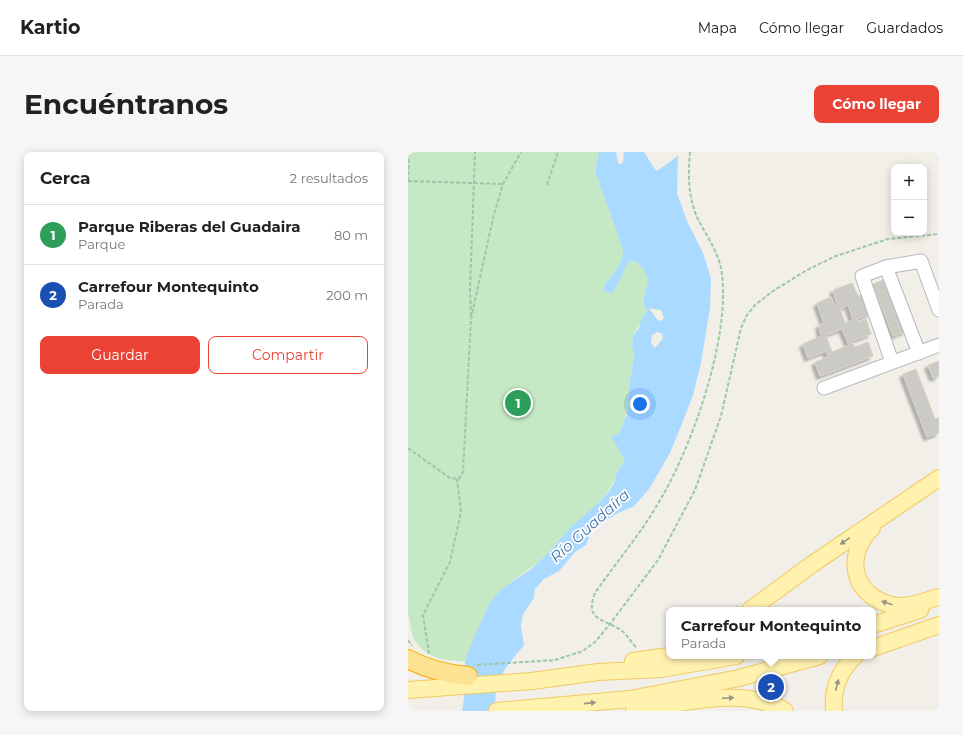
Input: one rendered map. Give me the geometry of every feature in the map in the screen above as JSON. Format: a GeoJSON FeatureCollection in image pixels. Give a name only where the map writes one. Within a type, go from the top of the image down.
{"type":"FeatureCollection","features":[{"type":"Feature","properties":{"kind":"highway"},"geometry":{"type":"LineString","coordinates":[[408,659],[447,680],[472,671]]}},
{"type":"Feature","properties":{"kind":"main road"},"geometry":{"type":"LineString","coordinates":[[754,607],[811,565],[939,478]]}},
{"type":"Feature","properties":{"kind":"main road"},"geometry":{"type":"LineString","coordinates":[[889,512],[865,536],[858,549],[855,559],[855,567],[862,586],[876,599],[892,605],[910,605],[939,597]]}},
{"type":"Feature","properties":{"kind":"main road"},"geometry":{"type":"LineString","coordinates":[[876,624],[939,604]]}},
{"type":"Feature","properties":{"kind":"main road"},"geometry":{"type":"LineString","coordinates":[[876,639],[939,621]]}},
{"type":"Feature","properties":{"kind":"main road"},"geometry":{"type":"LineString","coordinates":[[876,647],[939,624]]}},
{"type":"Feature","properties":{"kind":"main road"},"geometry":{"type":"LineString","coordinates":[[598,672],[630,662],[666,656]]}},
{"type":"Feature","properties":{"kind":"main road"},"geometry":{"type":"LineString","coordinates":[[472,671],[531,672],[574,675],[598,672],[661,669],[719,659]]}},
{"type":"Feature","properties":{"kind":"main road"},"geometry":{"type":"LineString","coordinates":[[497,711],[630,699],[739,678],[809,659]]}},
{"type":"Feature","properties":{"kind":"main road"},"geometry":{"type":"LineString","coordinates":[[834,711],[835,685],[841,672],[852,659]]}},
{"type":"Feature","properties":{"kind":"main road"},"geometry":{"type":"LineString","coordinates":[[408,683],[531,672]]}},
{"type":"Feature","properties":{"kind":"main road"},"geometry":{"type":"LineString","coordinates":[[610,711],[692,695],[739,678]]}},
{"type":"Feature","properties":{"kind":"main road"},"geometry":{"type":"LineString","coordinates":[[408,690],[447,680]]}},
{"type":"Feature","properties":{"kind":"main road"},"geometry":{"type":"LineString","coordinates":[[634,711],[709,699],[748,697],[777,706],[785,711]]}},
{"type":"Feature","properties":{"kind":"lane"},"geometry":{"type":"LineString","coordinates":[[892,362],[862,276],[886,267],[921,261],[939,310]]}},
{"type":"Feature","properties":{"kind":"lane"},"geometry":{"type":"LineString","coordinates":[[886,267],[919,353]]}},
{"type":"Feature","properties":{"kind":"lane"},"geometry":{"type":"LineString","coordinates":[[824,388],[939,345]]}},
{"type":"Feature","properties":{"kind":"path"},"geometry":{"type":"LineString","coordinates":[[409,152],[408,181],[503,184]]}},
{"type":"Feature","properties":{"kind":"path"},"geometry":{"type":"LineString","coordinates":[[434,659],[429,655],[423,615],[450,562],[461,512],[457,479],[463,472],[471,319],[470,289],[475,152]]}},
{"type":"Feature","properties":{"kind":"path"},"geometry":{"type":"LineString","coordinates":[[471,319],[493,218],[503,184],[521,152]]}},
{"type":"Feature","properties":{"kind":"path"},"geometry":{"type":"LineString","coordinates":[[547,185],[558,152]]}},
{"type":"Feature","properties":{"kind":"path"},"geometry":{"type":"LineString","coordinates":[[638,648],[623,632],[598,619],[591,610],[591,603],[595,592],[641,532],[679,465],[693,428],[716,357],[721,324],[723,284],[721,263],[692,203],[688,173],[690,152]]}},
{"type":"Feature","properties":{"kind":"path"},"geometry":{"type":"LineString","coordinates":[[472,671],[531,672],[555,660],[583,651],[596,641],[610,624],[658,560],[695,490],[721,416],[741,328],[751,310],[773,291],[807,270],[836,256],[888,239],[939,234]]}},
{"type":"Feature","properties":{"kind":"path"},"geometry":{"type":"LineString","coordinates":[[408,448],[450,478],[457,479]]}},
{"type":"Feature","properties":{"kind":"green space"},"geometry":{"type":"Polygon","coordinates":[[[408,152],[599,152],[595,171],[623,250],[623,256],[619,266],[603,287],[605,292],[612,293],[629,261],[637,262],[643,268],[648,279],[643,303],[647,311],[633,336],[632,345],[634,357],[629,386],[629,409],[619,434],[611,436],[625,461],[616,473],[616,478],[607,493],[590,512],[568,530],[539,562],[512,581],[491,603],[465,661],[451,661],[437,658],[420,647],[415,641],[408,613],[408,152]]]}},
{"type":"Feature","properties":{"kind":"water","name":"Río Guadaíra"},"geometry":{"type":"Polygon","coordinates":[[[599,152],[616,152],[618,163],[620,164],[623,162],[624,152],[644,152],[656,171],[678,155],[677,193],[687,221],[703,253],[711,278],[710,308],[701,363],[693,395],[670,453],[649,489],[634,506],[616,514],[588,532],[589,538],[586,545],[575,552],[559,571],[544,579],[535,589],[534,598],[523,614],[521,626],[524,645],[507,667],[498,683],[496,701],[498,711],[462,711],[464,699],[465,662],[476,632],[490,603],[495,596],[539,562],[568,530],[604,497],[611,489],[615,481],[616,474],[625,461],[611,436],[619,434],[629,409],[629,386],[634,357],[632,345],[633,336],[639,328],[641,320],[647,311],[643,303],[648,279],[643,268],[637,262],[629,261],[612,293],[605,292],[603,287],[619,266],[623,256],[623,250],[595,171],[599,152]],[[649,308],[658,321],[664,318],[661,310],[649,308]],[[658,332],[652,335],[651,343],[654,347],[657,346],[663,338],[662,334],[658,332]]]}},
{"type":"Feature","properties":{"kind":"building"},"geometry":{"type":"Polygon","coordinates":[[[886,279],[906,331],[893,336],[873,284],[886,279]]]}},
{"type":"Feature","properties":{"kind":"building"},"geometry":{"type":"Polygon","coordinates":[[[852,283],[858,296],[863,294],[871,313],[857,319],[858,322],[866,319],[871,334],[852,341],[855,347],[868,342],[873,356],[820,376],[815,362],[828,357],[826,351],[808,358],[803,344],[821,336],[819,325],[824,323],[817,303],[831,297],[835,306],[837,304],[833,290],[852,283]],[[848,305],[840,309],[845,323],[853,320],[848,305]],[[842,329],[826,335],[832,352],[849,345],[842,329]]]}},
{"type":"Feature","properties":{"kind":"building"},"geometry":{"type":"Polygon","coordinates":[[[939,361],[939,376],[933,378],[928,365],[939,361]]]}},
{"type":"Feature","properties":{"kind":"building"},"geometry":{"type":"Polygon","coordinates":[[[916,369],[935,419],[939,418],[939,433],[927,437],[903,374],[916,369]]]}},
{"type":"Feature","properties":{"kind":"place","name":"Parque Riberas del Guadaira"},"geometry":{"type":"Point","coordinates":[518,403]}},
{"type":"Feature","properties":{"kind":"place","name":"Carrefour Montequinto"},"geometry":{"type":"Point","coordinates":[771,687]}}]}
